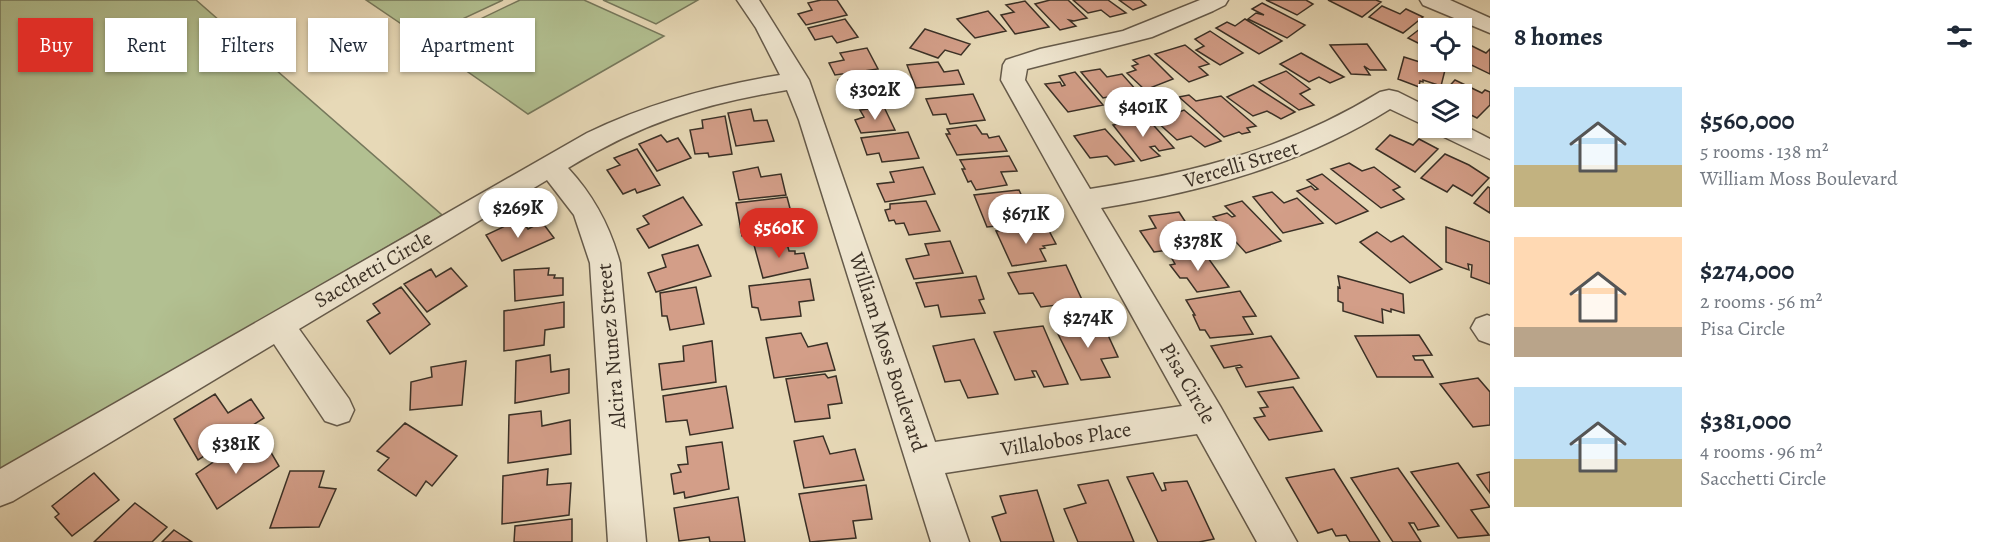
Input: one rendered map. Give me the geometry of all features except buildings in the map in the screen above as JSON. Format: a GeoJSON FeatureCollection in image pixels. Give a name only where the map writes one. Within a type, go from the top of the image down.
{"type":"FeatureCollection","features":[{"type":"Feature","properties":{"kind":"street","name":"William Moss Boulevard"},"geometry":{"type":"LineString","coordinates":[[748,0],[778,44],[812,120],[950,542]]}},
{"type":"Feature","properties":{"kind":"street","name":"Pisa Circle"},"geometry":{"type":"LineString","coordinates":[[1218,0],[1154,28],[1079,49],[1035,57],[1015,65],[1013,80],[1278,542]]}},
{"type":"Feature","properties":{"kind":"street"},"geometry":{"type":"LineString","coordinates":[[1431,0],[1490,26]]}},
{"type":"Feature","properties":{"kind":"street","name":"Sacchetti Circle"},"geometry":{"type":"LineString","coordinates":[[0,489],[596,139],[659,110],[724,92],[796,80]]}},
{"type":"Feature","properties":{"kind":"street","name":"Vercelli Street"},"geometry":{"type":"LineString","coordinates":[[1081,201],[1171,186],[1247,166],[1296,148],[1340,128],[1389,98],[1418,113]]}},
{"type":"Feature","properties":{"kind":"street"},"geometry":{"type":"LineString","coordinates":[[1467,138],[1490,150]]}},
{"type":"Feature","properties":{"kind":"street","name":"Alcira Nunez Street"},"geometry":{"type":"LineString","coordinates":[[550,166],[588,210],[605,263],[627,542]]}},
{"type":"Feature","properties":{"kind":"street"},"geometry":{"type":"LineString","coordinates":[[278,325],[337,410]]}},
{"type":"Feature","properties":{"kind":"street","name":"Villalobos Place"},"geometry":{"type":"LineString","coordinates":[[923,460],[1208,417]]}},
{"type":"Feature","properties":{"kind":"green space"},"geometry":{"type":"Polygon","coordinates":[[[0,0],[196,0],[217,18],[199,18],[199,72],[278,72],[442,215],[0,471],[0,0]]]}},
{"type":"Feature","properties":{"kind":"green space"},"geometry":{"type":"Polygon","coordinates":[[[366,0],[503,0],[465,18],[400,18],[400,23],[366,0]]]}},
{"type":"Feature","properties":{"kind":"green space"},"geometry":{"type":"Polygon","coordinates":[[[520,0],[584,0],[664,36],[528,114],[468,72],[535,72],[535,18],[482,18],[520,0]]]}},
{"type":"Feature","properties":{"kind":"green space"},"geometry":{"type":"Polygon","coordinates":[[[603,0],[698,0],[656,24],[603,0]]]}}]}
